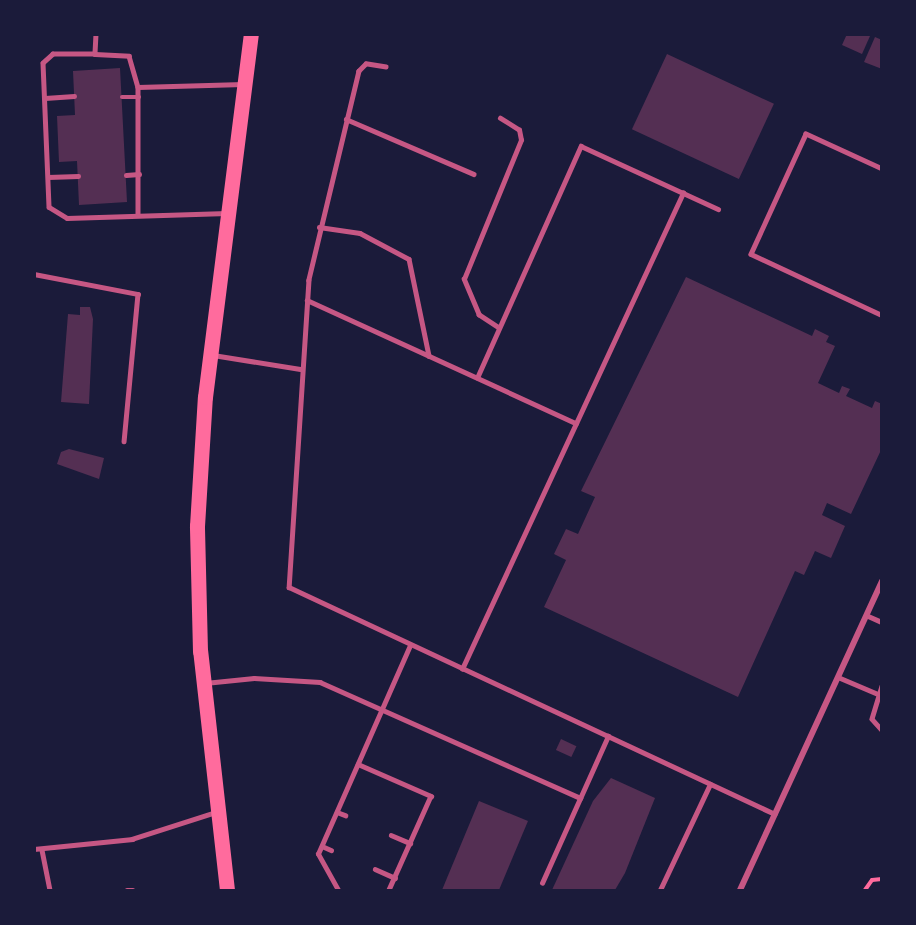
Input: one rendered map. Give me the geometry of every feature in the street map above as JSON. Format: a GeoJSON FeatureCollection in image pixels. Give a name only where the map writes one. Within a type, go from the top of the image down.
{"type":"FeatureCollection","features":[{"type":"Feature","properties":{"kind":"main road"},"geometry":{"type":"LineString","coordinates":[[227,891],[216,812],[203,683],[197,526],[211,355],[231,213],[243,84],[251,34]]}},
{"type":"Feature","properties":{"kind":"street"},"geometry":{"type":"LineString","coordinates":[[740,891],[882,581]]}},
{"type":"Feature","properties":{"kind":"lane"},"geometry":{"type":"LineString","coordinates":[[95,54],[96,34]]}},
{"type":"Feature","properties":{"kind":"lane"},"geometry":{"type":"LineString","coordinates":[[138,213],[139,97],[129,56],[53,54],[43,63],[49,207],[67,218],[138,213],[231,213]]}},
{"type":"Feature","properties":{"kind":"lane"},"geometry":{"type":"LineString","coordinates":[[386,67],[366,64],[359,71],[319,227],[307,300],[300,369],[289,587],[775,814]]}},
{"type":"Feature","properties":{"kind":"lane"},"geometry":{"type":"LineString","coordinates":[[138,87],[243,84]]}},
{"type":"Feature","properties":{"kind":"lane"},"geometry":{"type":"LineString","coordinates":[[45,98],[74,96]]}},
{"type":"Feature","properties":{"kind":"lane"},"geometry":{"type":"LineString","coordinates":[[122,97],[139,97]]}},
{"type":"Feature","properties":{"kind":"lane"},"geometry":{"type":"LineString","coordinates":[[499,328],[479,315],[464,279],[521,140],[519,130],[500,118]]}},
{"type":"Feature","properties":{"kind":"lane"},"geometry":{"type":"LineString","coordinates":[[346,119],[474,174]]}},
{"type":"Feature","properties":{"kind":"lane"},"geometry":{"type":"LineString","coordinates":[[882,169],[806,134],[751,254],[882,315]]}},
{"type":"Feature","properties":{"kind":"lane"},"geometry":{"type":"LineString","coordinates":[[477,378],[581,146],[718,209]]}},
{"type":"Feature","properties":{"kind":"lane"},"geometry":{"type":"LineString","coordinates":[[126,175],[139,174]]}},
{"type":"Feature","properties":{"kind":"lane"},"geometry":{"type":"LineString","coordinates":[[48,177],[78,176]]}},
{"type":"Feature","properties":{"kind":"lane"},"geometry":{"type":"LineString","coordinates":[[462,669],[683,193]]}},
{"type":"Feature","properties":{"kind":"lane"},"geometry":{"type":"LineString","coordinates":[[319,227],[360,233],[409,259],[429,356]]}},
{"type":"Feature","properties":{"kind":"lane"},"geometry":{"type":"LineString","coordinates":[[34,274],[138,294],[124,441]]}},
{"type":"Feature","properties":{"kind":"lane"},"geometry":{"type":"LineString","coordinates":[[307,300],[576,423]]}},
{"type":"Feature","properties":{"kind":"lane"},"geometry":{"type":"LineString","coordinates":[[211,355],[300,369]]}},
{"type":"Feature","properties":{"kind":"lane"},"geometry":{"type":"LineString","coordinates":[[866,615],[882,622]]}},
{"type":"Feature","properties":{"kind":"lane"},"geometry":{"type":"LineString","coordinates":[[338,891],[318,854],[410,645]]}},
{"type":"Feature","properties":{"kind":"lane"},"geometry":{"type":"LineString","coordinates":[[838,677],[878,694]]}},
{"type":"Feature","properties":{"kind":"lane"},"geometry":{"type":"LineString","coordinates":[[203,683],[254,678],[321,682],[580,798]]}},
{"type":"Feature","properties":{"kind":"lane"},"geometry":{"type":"LineString","coordinates":[[882,686],[872,719],[882,730]]}},
{"type":"Feature","properties":{"kind":"lane"},"geometry":{"type":"LineString","coordinates":[[542,884],[608,736]]}},
{"type":"Feature","properties":{"kind":"lane"},"geometry":{"type":"LineString","coordinates":[[358,764],[431,796],[389,891]]}},
{"type":"Feature","properties":{"kind":"lane"},"geometry":{"type":"LineString","coordinates":[[660,891],[710,784]]}},
{"type":"Feature","properties":{"kind":"lane"},"geometry":{"type":"LineString","coordinates":[[34,849],[42,850],[132,839],[216,812]]}},
{"type":"Feature","properties":{"kind":"lane"},"geometry":{"type":"LineString","coordinates":[[337,812],[345,816]]}},
{"type":"Feature","properties":{"kind":"lane"},"geometry":{"type":"LineString","coordinates":[[391,835],[410,843]]}},
{"type":"Feature","properties":{"kind":"lane"},"geometry":{"type":"LineString","coordinates":[[322,846],[331,850]]}},
{"type":"Feature","properties":{"kind":"lane"},"geometry":{"type":"LineString","coordinates":[[42,850],[50,891]]}},
{"type":"Feature","properties":{"kind":"lane"},"geometry":{"type":"LineString","coordinates":[[375,869],[395,878]]}},
{"type":"Feature","properties":{"kind":"lane"},"geometry":{"type":"LineString","coordinates":[[127,891],[133,891]]}},
{"type":"Feature","properties":{"kind":"path"},"geometry":{"type":"LineString","coordinates":[[865,891],[872,880],[882,879]]}},
{"type":"Feature","properties":{"kind":"building"},"geometry":{"type":"Polygon","coordinates":[[[847,34],[870,36],[862,54],[842,45],[847,34]]]}},
{"type":"Feature","properties":{"kind":"building"},"geometry":{"type":"Polygon","coordinates":[[[875,37],[882,40],[882,69],[864,62],[875,37]]]}},
{"type":"Feature","properties":{"kind":"building"},"geometry":{"type":"Polygon","coordinates":[[[667,54],[774,104],[739,179],[632,129],[667,54]]]}},
{"type":"Feature","properties":{"kind":"building"},"geometry":{"type":"Polygon","coordinates":[[[120,68],[127,202],[79,205],[77,161],[59,162],[57,116],[75,115],[73,71],[120,68]]]}},
{"type":"Feature","properties":{"kind":"building"},"geometry":{"type":"Polygon","coordinates":[[[686,277],[812,336],[815,329],[829,336],[826,342],[835,346],[818,383],[839,393],[842,386],[850,389],[846,396],[872,408],[875,401],[882,404],[882,448],[851,514],[827,503],[822,515],[845,526],[831,558],[815,551],[804,575],[795,571],[738,697],[544,607],[566,560],[554,554],[566,529],[578,534],[595,497],[581,491],[686,277]]]}},
{"type":"Feature","properties":{"kind":"building"},"geometry":{"type":"Polygon","coordinates":[[[80,307],[90,307],[93,319],[89,404],[61,402],[68,314],[80,315],[80,307]]]}},
{"type":"Feature","properties":{"kind":"building"},"geometry":{"type":"Polygon","coordinates":[[[69,449],[104,458],[99,479],[57,464],[61,452],[69,449]]]}},
{"type":"Feature","properties":{"kind":"building"},"geometry":{"type":"Polygon","coordinates":[[[561,739],[576,746],[571,757],[556,750],[561,739]]]}},
{"type":"Feature","properties":{"kind":"building"},"geometry":{"type":"Polygon","coordinates":[[[611,778],[655,798],[625,873],[615,890],[552,890],[593,801],[611,778]]]}},
{"type":"Feature","properties":{"kind":"building"},"geometry":{"type":"Polygon","coordinates":[[[479,801],[528,821],[499,890],[442,890],[479,801]]]}}]}
